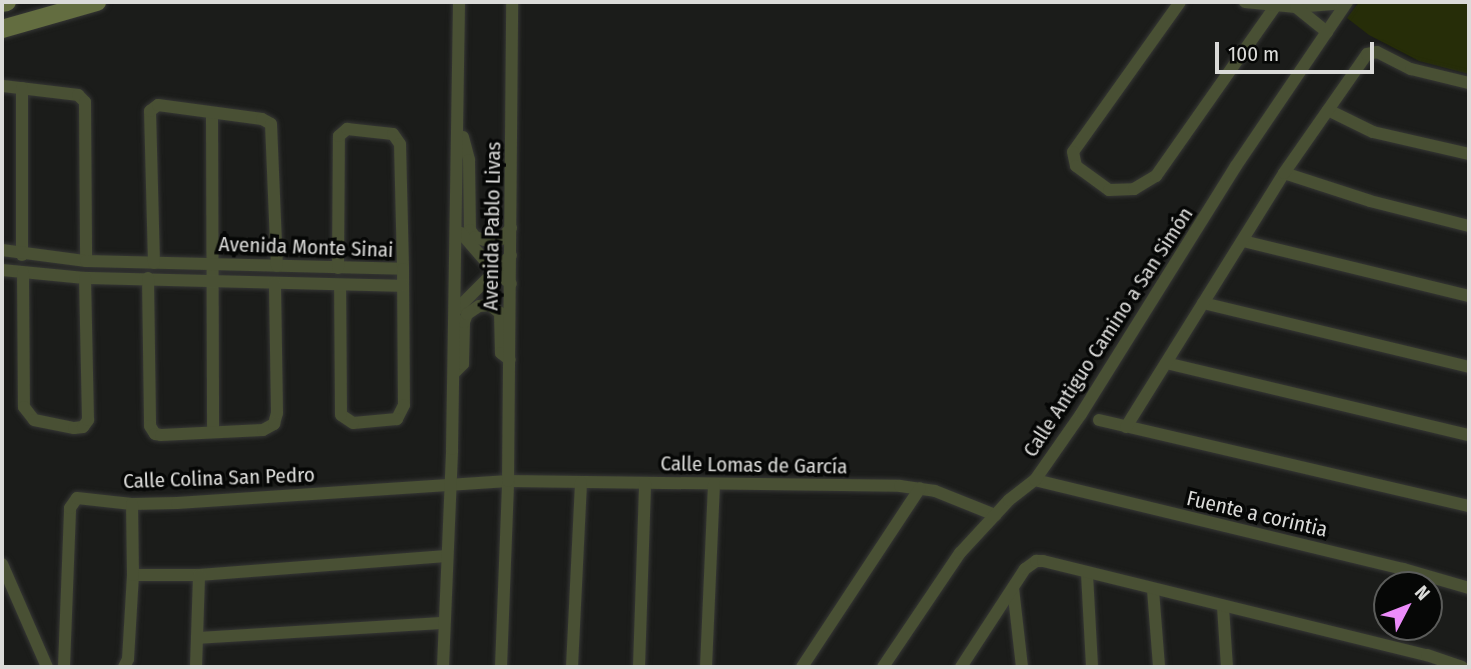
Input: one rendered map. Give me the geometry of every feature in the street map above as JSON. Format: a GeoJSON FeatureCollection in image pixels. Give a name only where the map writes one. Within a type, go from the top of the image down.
{"type":"FeatureCollection","features":[{"type":"Feature","properties":{"kind":"main road"},"geometry":{"type":"LineString","coordinates":[[2,29],[61,7],[97,2]]}},
{"type":"Feature","properties":{"kind":"street","name":"Avenida Pablo Livas"},"geometry":{"type":"LineString","coordinates":[[451,484],[459,2]]}},
{"type":"Feature","properties":{"kind":"street","name":"Avenida Pablo Livas"},"geometry":{"type":"LineString","coordinates":[[508,481],[512,2]]}},
{"type":"Feature","properties":{"kind":"street"},"geometry":{"type":"LineString","coordinates":[[1180,2],[1075,149],[1072,157],[1076,166],[1109,190],[1134,189],[1156,176],[1276,5]]}},
{"type":"Feature","properties":{"kind":"street"},"geometry":{"type":"LineString","coordinates":[[1245,2],[1296,7],[1346,2]]}},
{"type":"Feature","properties":{"kind":"street","name":"Calle Antiguo Camino a San Simón"},"geometry":{"type":"LineString","coordinates":[[883,667],[960,553],[995,514],[1035,480],[1081,414],[1236,166],[1346,2]]}},
{"type":"Feature","properties":{"kind":"street"},"geometry":{"type":"LineString","coordinates":[[1296,7],[1327,32]]}},
{"type":"Feature","properties":{"kind":"street"},"geometry":{"type":"LineString","coordinates":[[1126,427],[1284,173],[1367,54],[1377,52],[1411,69],[1469,83]]}},
{"type":"Feature","properties":{"kind":"street"},"geometry":{"type":"LineString","coordinates":[[3,86],[78,95],[85,102],[86,261]]}},
{"type":"Feature","properties":{"kind":"street"},"geometry":{"type":"LineString","coordinates":[[22,88],[22,255]]}},
{"type":"Feature","properties":{"kind":"street"},"geometry":{"type":"LineString","coordinates":[[154,263],[150,111],[159,105],[212,115],[262,119],[273,127],[277,266]]}},
{"type":"Feature","properties":{"kind":"street"},"geometry":{"type":"LineString","coordinates":[[1328,110],[1373,132],[1469,154]]}},
{"type":"Feature","properties":{"kind":"street"},"geometry":{"type":"LineString","coordinates":[[212,115],[213,432]]}},
{"type":"Feature","properties":{"kind":"street"},"geometry":{"type":"LineString","coordinates":[[458,116],[469,160],[470,230],[480,240],[494,240],[507,236],[511,228]]}},
{"type":"Feature","properties":{"kind":"street"},"geometry":{"type":"LineString","coordinates":[[338,268],[339,136],[347,129],[388,133],[399,140],[403,270]]}},
{"type":"Feature","properties":{"kind":"street"},"geometry":{"type":"LineString","coordinates":[[1284,173],[1370,201],[1469,226]]}},
{"type":"Feature","properties":{"kind":"street"},"geometry":{"type":"LineString","coordinates":[[456,228],[494,271],[511,285]]}},
{"type":"Feature","properties":{"kind":"street"},"geometry":{"type":"LineString","coordinates":[[1243,242],[1469,296]]}},
{"type":"Feature","properties":{"kind":"street","name":"Avenida Monte Sinai"},"geometry":{"type":"LineString","coordinates":[[2,250],[22,255],[86,261],[403,270],[403,286],[85,278],[2,270]]}},
{"type":"Feature","properties":{"kind":"street"},"geometry":{"type":"LineString","coordinates":[[455,311],[511,255]]}},
{"type":"Feature","properties":{"kind":"street"},"geometry":{"type":"LineString","coordinates":[[23,273],[24,407],[34,419],[74,428],[83,427],[88,420],[85,278]]}},
{"type":"Feature","properties":{"kind":"street"},"geometry":{"type":"LineString","coordinates":[[148,278],[152,431],[160,435],[263,430],[276,419],[275,283]]}},
{"type":"Feature","properties":{"kind":"street"},"geometry":{"type":"LineString","coordinates":[[340,285],[340,408],[344,419],[354,423],[391,421],[403,411],[403,286]]}},
{"type":"Feature","properties":{"kind":"street"},"geometry":{"type":"LineString","coordinates":[[1203,303],[1469,366]]}},
{"type":"Feature","properties":{"kind":"street"},"geometry":{"type":"LineString","coordinates":[[454,373],[463,364],[464,322],[471,310],[479,306],[490,305],[500,313],[501,352],[510,360]]}},
{"type":"Feature","properties":{"kind":"street"},"geometry":{"type":"LineString","coordinates":[[1166,363],[1469,435]]}},
{"type":"Feature","properties":{"kind":"street"},"geometry":{"type":"LineString","coordinates":[[1099,420],[1469,503]]}},
{"type":"Feature","properties":{"kind":"street","name":"Fuente a corintia"},"geometry":{"type":"LineString","coordinates":[[1035,480],[1403,569],[1469,588]]}},
{"type":"Feature","properties":{"kind":"street"},"geometry":{"type":"LineString","coordinates":[[501,667],[508,481]]}},
{"type":"Feature","properties":{"kind":"street","name":"Calle Colina San Pedro"},"geometry":{"type":"LineString","coordinates":[[64,667],[71,504],[83,498],[132,504],[508,481]]}},
{"type":"Feature","properties":{"kind":"street","name":"Calle Lomas de García"},"geometry":{"type":"LineString","coordinates":[[508,481],[920,488],[951,496],[995,514]]}},
{"type":"Feature","properties":{"kind":"street"},"geometry":{"type":"LineString","coordinates":[[572,667],[580,482]]}},
{"type":"Feature","properties":{"kind":"street"},"geometry":{"type":"LineString","coordinates":[[639,667],[645,483]]}},
{"type":"Feature","properties":{"kind":"street"},"geometry":{"type":"LineString","coordinates":[[443,667],[451,484]]}},
{"type":"Feature","properties":{"kind":"street"},"geometry":{"type":"LineString","coordinates":[[706,667],[714,484]]}},
{"type":"Feature","properties":{"kind":"street"},"geometry":{"type":"LineString","coordinates":[[819,667],[804,663],[920,488]]}},
{"type":"Feature","properties":{"kind":"street"},"geometry":{"type":"LineString","coordinates":[[124,667],[128,659],[133,575],[132,504]]}},
{"type":"Feature","properties":{"kind":"street"},"geometry":{"type":"LineString","coordinates":[[133,575],[199,575],[446,556]]}},
{"type":"Feature","properties":{"kind":"street"},"geometry":{"type":"LineString","coordinates":[[961,667],[1031,564],[1043,561],[1427,661],[1462,667]]}},
{"type":"Feature","properties":{"kind":"street"},"geometry":{"type":"LineString","coordinates":[[2,564],[47,667]]}},
{"type":"Feature","properties":{"kind":"street"},"geometry":{"type":"LineString","coordinates":[[1087,574],[1092,667]]}},
{"type":"Feature","properties":{"kind":"street"},"geometry":{"type":"LineString","coordinates":[[196,667],[199,575]]}},
{"type":"Feature","properties":{"kind":"street"},"geometry":{"type":"LineString","coordinates":[[1013,588],[1021,667]]}},
{"type":"Feature","properties":{"kind":"street"},"geometry":{"type":"LineString","coordinates":[[1153,590],[1159,667]]}},
{"type":"Feature","properties":{"kind":"street"},"geometry":{"type":"LineString","coordinates":[[1223,607],[1227,667]]}},
{"type":"Feature","properties":{"kind":"street"},"geometry":{"type":"LineString","coordinates":[[197,638],[444,623]]}},
{"type":"Feature","properties":{"kind":"green space"},"geometry":{"type":"Polygon","coordinates":[[[1359,2],[1469,2],[1469,74],[1419,61],[1369,35],[1347,18],[1359,2]]]}}]}
